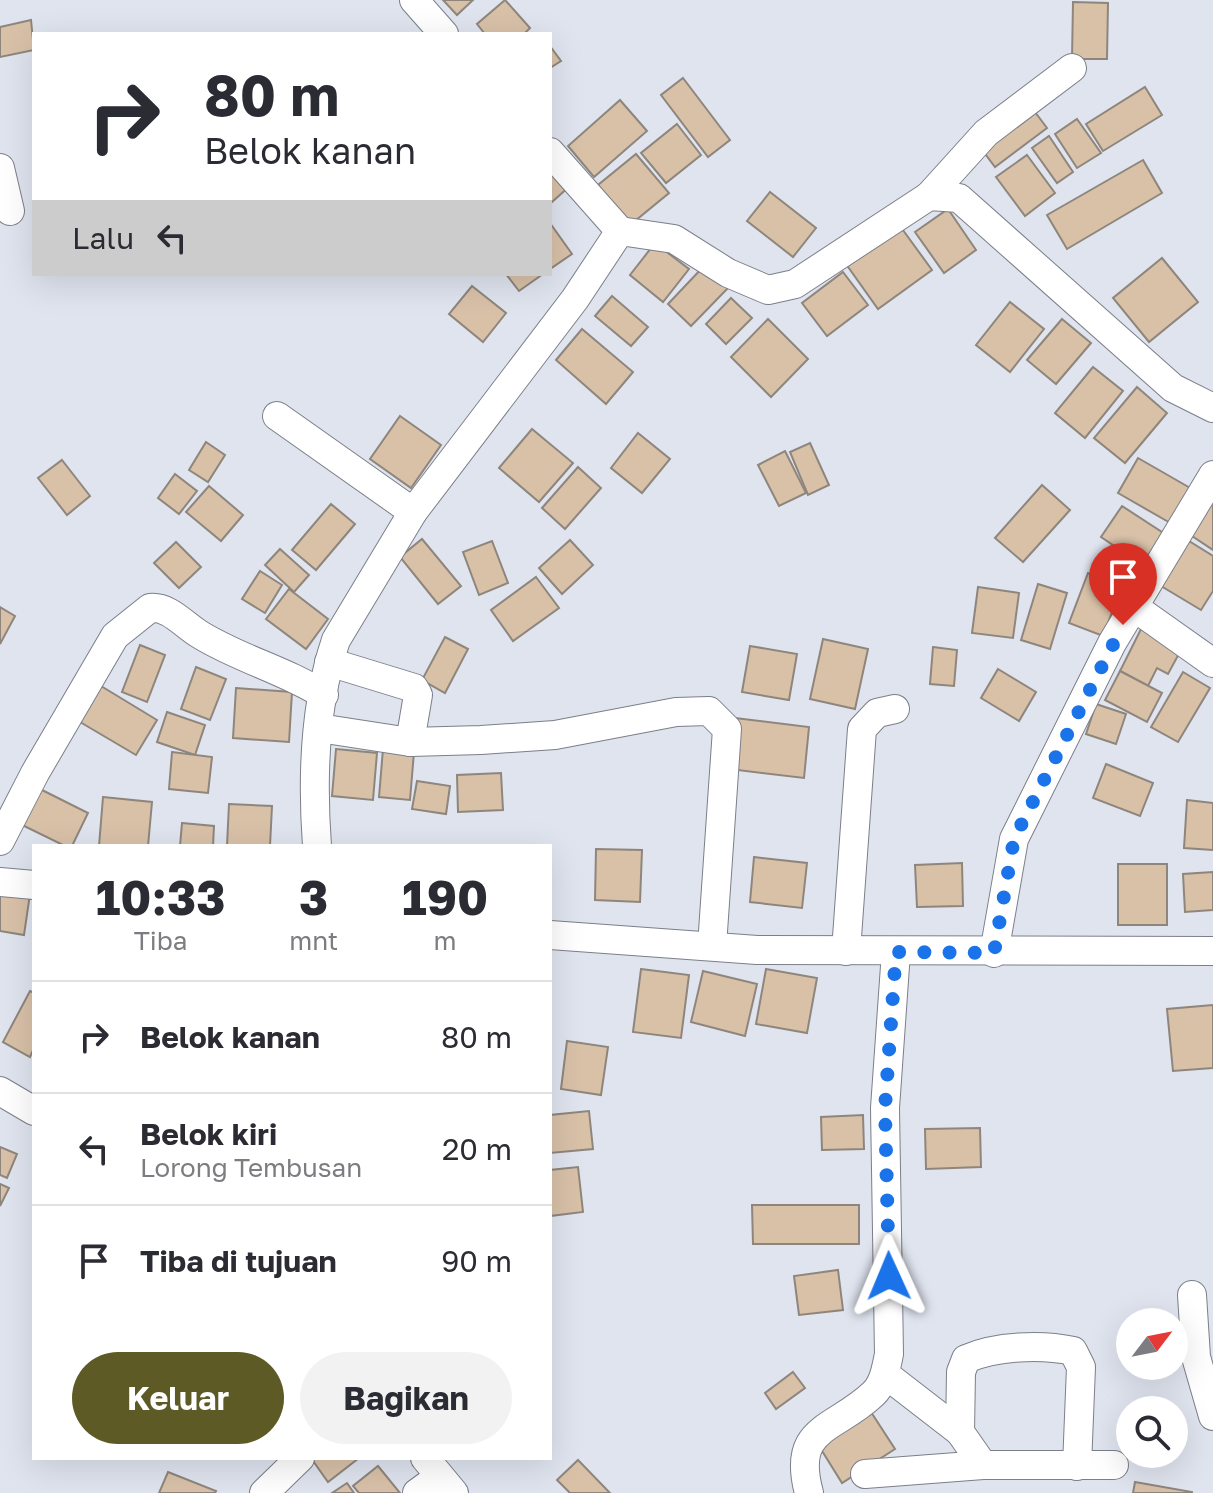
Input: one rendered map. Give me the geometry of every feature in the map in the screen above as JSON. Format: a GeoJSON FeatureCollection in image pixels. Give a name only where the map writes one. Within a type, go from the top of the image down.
{"type":"FeatureCollection","features":[{"type":"Feature","properties":{"kind":"street"},"geometry":{"type":"LineString","coordinates":[[414,0],[442,32]]}},
{"type":"Feature","properties":{"kind":"street"},"geometry":{"type":"LineString","coordinates":[[552,154],[620,231],[674,239],[728,273],[768,290],[795,284],[929,196],[986,133],[1072,68]]}},
{"type":"Feature","properties":{"kind":"street"},"geometry":{"type":"LineString","coordinates":[[0,168],[10,211]]}},
{"type":"Feature","properties":{"kind":"street"},"geometry":{"type":"LineString","coordinates":[[929,196],[959,198],[1173,388],[1213,408]]}},
{"type":"Feature","properties":{"kind":"street"},"geometry":{"type":"LineString","coordinates":[[317,844],[312,777],[329,662],[344,626],[413,512],[575,299],[620,231]]}},
{"type":"Feature","properties":{"kind":"street"},"geometry":{"type":"LineString","coordinates":[[277,416],[413,512]]}},
{"type":"Feature","properties":{"kind":"street"},"geometry":{"type":"LineString","coordinates":[[994,953],[1014,839],[1134,607],[1213,475]]}},
{"type":"Feature","properties":{"kind":"street"},"geometry":{"type":"LineString","coordinates":[[1134,607],[1213,663]]}},
{"type":"Feature","properties":{"kind":"street"},"geometry":{"type":"LineString","coordinates":[[0,841],[35,773],[115,636],[150,608],[164,609],[199,635],[324,695]]}},
{"type":"Feature","properties":{"kind":"street"},"geometry":{"type":"LineString","coordinates":[[329,662],[414,688],[418,695],[410,742]]}},
{"type":"Feature","properties":{"kind":"street"},"geometry":{"type":"LineString","coordinates":[[846,951],[862,729],[877,713],[895,709]]}},
{"type":"Feature","properties":{"kind":"street"},"geometry":{"type":"LineString","coordinates":[[319,728],[410,742],[555,735],[676,712],[709,711],[727,729],[712,946]]}},
{"type":"Feature","properties":{"kind":"street"},"geometry":{"type":"LineString","coordinates":[[0,882],[32,885]]}},
{"type":"Feature","properties":{"kind":"street"},"geometry":{"type":"LineString","coordinates":[[552,935],[846,951],[1213,951]]}},
{"type":"Feature","properties":{"kind":"street"},"geometry":{"type":"LineString","coordinates":[[809,1493],[803,1469],[804,1453],[811,1441],[875,1393],[885,1374],[889,1354],[885,1108],[896,952]]}},
{"type":"Feature","properties":{"kind":"street"},"geometry":{"type":"LineString","coordinates":[[0,1091],[32,1110]]}},
{"type":"Feature","properties":{"kind":"street"},"geometry":{"type":"LineString","coordinates":[[1192,1295],[1196,1357],[1213,1416]]}},
{"type":"Feature","properties":{"kind":"street"},"geometry":{"type":"LineString","coordinates":[[960,1432],[961,1372],[966,1359],[981,1352],[1013,1349],[1073,1351],[1081,1367],[1077,1466]]}},
{"type":"Feature","properties":{"kind":"street"},"geometry":{"type":"LineString","coordinates":[[885,1374],[960,1432],[983,1465]]}},
{"type":"Feature","properties":{"kind":"street"},"geometry":{"type":"LineString","coordinates":[[264,1493],[298,1460]]}},
{"type":"Feature","properties":{"kind":"street"},"geometry":{"type":"LineString","coordinates":[[865,1474],[983,1465],[1114,1465]]}},
{"type":"Feature","properties":{"kind":"building"},"geometry":{"type":"Polygon","coordinates":[[[443,0],[473,0],[457,15],[443,0]]]}},
{"type":"Feature","properties":{"kind":"building"},"geometry":{"type":"Polygon","coordinates":[[[505,0],[530,28],[526,32],[483,32],[477,24],[505,0]]]}},
{"type":"Feature","properties":{"kind":"building"},"geometry":{"type":"Polygon","coordinates":[[[1073,2],[1108,3],[1107,59],[1072,59],[1073,2]]]}},
{"type":"Feature","properties":{"kind":"building"},"geometry":{"type":"Polygon","coordinates":[[[31,20],[32,50],[0,57],[0,27],[31,20]]]}},
{"type":"Feature","properties":{"kind":"building"},"geometry":{"type":"Polygon","coordinates":[[[552,49],[561,61],[552,67],[552,49]]]}},
{"type":"Feature","properties":{"kind":"building"},"geometry":{"type":"Polygon","coordinates":[[[683,78],[730,140],[708,157],[661,95],[683,78]]]}},
{"type":"Feature","properties":{"kind":"building"},"geometry":{"type":"Polygon","coordinates":[[[1145,87],[1162,115],[1103,151],[1086,124],[1145,87]]]}},
{"type":"Feature","properties":{"kind":"building"},"geometry":{"type":"Polygon","coordinates":[[[620,100],[647,131],[594,177],[568,146],[620,100]]]}},
{"type":"Feature","properties":{"kind":"building"},"geometry":{"type":"Polygon","coordinates":[[[1032,108],[1047,128],[995,167],[980,147],[1032,108]]]}},
{"type":"Feature","properties":{"kind":"building"},"geometry":{"type":"Polygon","coordinates":[[[1077,119],[1101,153],[1077,168],[1055,134],[1077,119]]]}},
{"type":"Feature","properties":{"kind":"building"},"geometry":{"type":"Polygon","coordinates":[[[677,124],[701,155],[666,183],[641,153],[677,124]]]}},
{"type":"Feature","properties":{"kind":"building"},"geometry":{"type":"Polygon","coordinates":[[[1049,136],[1073,172],[1057,183],[1032,148],[1049,136]]]}},
{"type":"Feature","properties":{"kind":"building"},"geometry":{"type":"Polygon","coordinates":[[[636,154],[669,193],[630,225],[598,185],[636,154]]]}},
{"type":"Feature","properties":{"kind":"building"},"geometry":{"type":"Polygon","coordinates":[[[1027,155],[1055,193],[1025,216],[996,177],[1027,155]]]}},
{"type":"Feature","properties":{"kind":"building"},"geometry":{"type":"Polygon","coordinates":[[[1143,160],[1162,193],[1067,249],[1047,215],[1143,160]]]}},
{"type":"Feature","properties":{"kind":"building"},"geometry":{"type":"Polygon","coordinates":[[[552,163],[571,185],[552,202],[552,163]]]}},
{"type":"Feature","properties":{"kind":"building"},"geometry":{"type":"Polygon","coordinates":[[[770,192],[816,228],[793,257],[747,221],[770,192]]]}},
{"type":"Feature","properties":{"kind":"building"},"geometry":{"type":"Polygon","coordinates":[[[948,209],[976,250],[944,273],[915,232],[948,209]]]}},
{"type":"Feature","properties":{"kind":"building"},"geometry":{"type":"Polygon","coordinates":[[[552,226],[572,254],[552,268],[552,226]]]}},
{"type":"Feature","properties":{"kind":"building"},"geometry":{"type":"Polygon","coordinates":[[[900,226],[932,270],[878,309],[846,264],[900,226]]]}},
{"type":"Feature","properties":{"kind":"building"},"geometry":{"type":"Polygon","coordinates":[[[655,243],[689,269],[663,302],[630,275],[655,243]]]}},
{"type":"Feature","properties":{"kind":"building"},"geometry":{"type":"Polygon","coordinates":[[[1162,258],[1198,302],[1149,342],[1113,298],[1162,258]]]}},
{"type":"Feature","properties":{"kind":"building"},"geometry":{"type":"Polygon","coordinates":[[[704,266],[728,288],[691,326],[668,304],[704,266]]]}},
{"type":"Feature","properties":{"kind":"building"},"geometry":{"type":"Polygon","coordinates":[[[843,272],[868,305],[827,336],[802,303],[843,272]]]}},
{"type":"Feature","properties":{"kind":"building"},"geometry":{"type":"Polygon","coordinates":[[[508,276],[540,276],[519,291],[508,276]]]}},
{"type":"Feature","properties":{"kind":"building"},"geometry":{"type":"Polygon","coordinates":[[[472,286],[506,313],[483,342],[449,314],[472,286]]]}},
{"type":"Feature","properties":{"kind":"building"},"geometry":{"type":"Polygon","coordinates":[[[612,296],[648,327],[631,346],[595,316],[612,296]]]}},
{"type":"Feature","properties":{"kind":"building"},"geometry":{"type":"Polygon","coordinates":[[[731,298],[752,318],[726,344],[706,324],[731,298]]]}},
{"type":"Feature","properties":{"kind":"building"},"geometry":{"type":"Polygon","coordinates":[[[1010,302],[1044,329],[1010,372],[976,345],[1010,302]]]}},
{"type":"Feature","properties":{"kind":"building"},"geometry":{"type":"Polygon","coordinates":[[[768,319],[808,359],[771,397],[731,357],[768,319]]]}},
{"type":"Feature","properties":{"kind":"building"},"geometry":{"type":"Polygon","coordinates":[[[1062,319],[1091,343],[1056,384],[1027,360],[1062,319]]]}},
{"type":"Feature","properties":{"kind":"building"},"geometry":{"type":"Polygon","coordinates":[[[582,329],[633,372],[606,404],[556,360],[582,329]]]}},
{"type":"Feature","properties":{"kind":"building"},"geometry":{"type":"Polygon","coordinates":[[[1093,367],[1123,391],[1085,438],[1055,413],[1093,367]]]}},
{"type":"Feature","properties":{"kind":"building"},"geometry":{"type":"Polygon","coordinates":[[[1137,387],[1167,413],[1125,463],[1094,438],[1137,387]]]}},
{"type":"Feature","properties":{"kind":"building"},"geometry":{"type":"Polygon","coordinates":[[[400,416],[441,445],[411,488],[370,459],[400,416]]]}},
{"type":"Feature","properties":{"kind":"building"},"geometry":{"type":"Polygon","coordinates":[[[532,429],[573,463],[539,502],[499,468],[532,429]]]}},
{"type":"Feature","properties":{"kind":"building"},"geometry":{"type":"Polygon","coordinates":[[[638,433],[670,459],[642,493],[611,468],[638,433]]]}},
{"type":"Feature","properties":{"kind":"building"},"geometry":{"type":"Polygon","coordinates":[[[206,442],[225,455],[208,482],[189,470],[206,442]]]}},
{"type":"Feature","properties":{"kind":"building"},"geometry":{"type":"Polygon","coordinates":[[[810,443],[829,485],[808,495],[790,452],[810,443]]]}},
{"type":"Feature","properties":{"kind":"building"},"geometry":{"type":"Polygon","coordinates":[[[785,451],[806,493],[779,506],[758,465],[785,451]]]}},
{"type":"Feature","properties":{"kind":"building"},"geometry":{"type":"Polygon","coordinates":[[[1138,458],[1192,489],[1172,524],[1118,493],[1138,458]]]}},
{"type":"Feature","properties":{"kind":"building"},"geometry":{"type":"Polygon","coordinates":[[[62,460],[90,496],[67,515],[38,478],[62,460]]]}},
{"type":"Feature","properties":{"kind":"building"},"geometry":{"type":"Polygon","coordinates":[[[578,467],[601,488],[565,529],[542,508],[578,467]]]}},
{"type":"Feature","properties":{"kind":"building"},"geometry":{"type":"Polygon","coordinates":[[[175,474],[197,491],[179,514],[158,498],[175,474]]]}},
{"type":"Feature","properties":{"kind":"building"},"geometry":{"type":"Polygon","coordinates":[[[1042,485],[1070,510],[1023,562],[995,538],[1042,485]]]}},
{"type":"Feature","properties":{"kind":"building"},"geometry":{"type":"Polygon","coordinates":[[[209,486],[243,515],[221,541],[186,512],[209,486]]]}},
{"type":"Feature","properties":{"kind":"building"},"geometry":{"type":"Polygon","coordinates":[[[1209,503],[1213,506],[1213,550],[1189,534],[1209,503]]]}},
{"type":"Feature","properties":{"kind":"building"},"geometry":{"type":"Polygon","coordinates":[[[331,504],[355,524],[316,570],[292,550],[331,504]]]}},
{"type":"Feature","properties":{"kind":"building"},"geometry":{"type":"Polygon","coordinates":[[[1122,506],[1165,534],[1144,566],[1101,537],[1122,506]]]}},
{"type":"Feature","properties":{"kind":"building"},"geometry":{"type":"Polygon","coordinates":[[[422,539],[461,586],[438,604],[400,557],[422,539]]]}},
{"type":"Feature","properties":{"kind":"building"},"geometry":{"type":"Polygon","coordinates":[[[570,540],[593,565],[562,594],[539,568],[570,540]]]}},
{"type":"Feature","properties":{"kind":"building"},"geometry":{"type":"Polygon","coordinates":[[[492,541],[508,583],[479,595],[463,552],[492,541]]]}},
{"type":"Feature","properties":{"kind":"building"},"geometry":{"type":"Polygon","coordinates":[[[1189,541],[1213,556],[1213,591],[1201,610],[1161,586],[1189,541]]]}},
{"type":"Feature","properties":{"kind":"building"},"geometry":{"type":"Polygon","coordinates":[[[176,542],[201,567],[179,588],[154,563],[176,542]]]}},
{"type":"Feature","properties":{"kind":"building"},"geometry":{"type":"Polygon","coordinates":[[[280,549],[309,575],[294,592],[265,565],[280,549]]]}},
{"type":"Feature","properties":{"kind":"building"},"geometry":{"type":"Polygon","coordinates":[[[260,571],[282,585],[265,613],[242,599],[260,571]]]}},
{"type":"Feature","properties":{"kind":"building"},"geometry":{"type":"Polygon","coordinates":[[[1088,573],[1122,586],[1103,636],[1069,623],[1088,573]]]}},
{"type":"Feature","properties":{"kind":"building"},"geometry":{"type":"Polygon","coordinates":[[[536,577],[559,608],[513,641],[491,610],[536,577]]]}},
{"type":"Feature","properties":{"kind":"building"},"geometry":{"type":"Polygon","coordinates":[[[1038,584],[1067,593],[1050,649],[1021,640],[1038,584]]]}},
{"type":"Feature","properties":{"kind":"building"},"geometry":{"type":"Polygon","coordinates":[[[978,587],[1019,593],[1013,638],[972,633],[978,587]]]}},
{"type":"Feature","properties":{"kind":"building"},"geometry":{"type":"Polygon","coordinates":[[[289,589],[328,619],[306,649],[266,619],[289,589]]]}},
{"type":"Feature","properties":{"kind":"building"},"geometry":{"type":"Polygon","coordinates":[[[0,607],[15,616],[0,644],[0,607]]]}},
{"type":"Feature","properties":{"kind":"building"},"geometry":{"type":"Polygon","coordinates":[[[1141,629],[1181,650],[1168,674],[1157,668],[1148,686],[1120,671],[1141,629]]]}},
{"type":"Feature","properties":{"kind":"building"},"geometry":{"type":"Polygon","coordinates":[[[445,637],[468,649],[445,693],[422,680],[445,637]]]}},
{"type":"Feature","properties":{"kind":"building"},"geometry":{"type":"Polygon","coordinates":[[[823,639],[868,649],[855,709],[810,699],[823,639]]]}},
{"type":"Feature","properties":{"kind":"building"},"geometry":{"type":"Polygon","coordinates":[[[140,645],[165,655],[147,702],[122,692],[140,645]]]}},
{"type":"Feature","properties":{"kind":"building"},"geometry":{"type":"Polygon","coordinates":[[[750,646],[797,654],[789,700],[742,692],[750,646]]]}},
{"type":"Feature","properties":{"kind":"building"},"geometry":{"type":"Polygon","coordinates":[[[933,647],[957,650],[954,686],[930,684],[933,647]]]}},
{"type":"Feature","properties":{"kind":"building"},"geometry":{"type":"Polygon","coordinates":[[[196,667],[226,679],[210,720],[181,709],[196,667]]]}},
{"type":"Feature","properties":{"kind":"building"},"geometry":{"type":"Polygon","coordinates":[[[998,669],[1036,692],[1019,721],[981,698],[998,669]]]}},
{"type":"Feature","properties":{"kind":"building"},"geometry":{"type":"Polygon","coordinates":[[[1120,671],[1162,693],[1147,722],[1105,700],[1120,671]]]}},
{"type":"Feature","properties":{"kind":"building"},"geometry":{"type":"Polygon","coordinates":[[[1183,672],[1210,688],[1178,742],[1151,727],[1183,672]]]}},
{"type":"Feature","properties":{"kind":"building"},"geometry":{"type":"Polygon","coordinates":[[[101,686],[157,720],[136,755],[80,722],[101,686]]]}},
{"type":"Feature","properties":{"kind":"building"},"geometry":{"type":"Polygon","coordinates":[[[236,688],[292,692],[289,742],[233,738],[236,688]]]}},
{"type":"Feature","properties":{"kind":"building"},"geometry":{"type":"Polygon","coordinates":[[[1096,704],[1126,714],[1116,744],[1086,734],[1096,704]]]}},
{"type":"Feature","properties":{"kind":"building"},"geometry":{"type":"Polygon","coordinates":[[[167,712],[205,725],[195,755],[157,742],[167,712]]]}},
{"type":"Feature","properties":{"kind":"building"},"geometry":{"type":"Polygon","coordinates":[[[735,718],[809,727],[804,778],[729,769],[735,718]]]}},
{"type":"Feature","properties":{"kind":"building"},"geometry":{"type":"Polygon","coordinates":[[[336,749],[377,753],[373,800],[332,796],[336,749]]]}},
{"type":"Feature","properties":{"kind":"building"},"geometry":{"type":"Polygon","coordinates":[[[383,749],[414,752],[410,800],[379,797],[383,749]]]}},
{"type":"Feature","properties":{"kind":"building"},"geometry":{"type":"Polygon","coordinates":[[[172,752],[212,757],[208,793],[169,789],[172,752]]]}},
{"type":"Feature","properties":{"kind":"building"},"geometry":{"type":"Polygon","coordinates":[[[1106,764],[1153,783],[1140,816],[1093,798],[1106,764]]]}},
{"type":"Feature","properties":{"kind":"building"},"geometry":{"type":"Polygon","coordinates":[[[501,773],[503,810],[458,812],[457,775],[501,773]]]}},
{"type":"Feature","properties":{"kind":"building"},"geometry":{"type":"Polygon","coordinates":[[[417,781],[450,786],[446,814],[412,809],[417,781]]]}},
{"type":"Feature","properties":{"kind":"building"},"geometry":{"type":"Polygon","coordinates":[[[36,787],[88,813],[73,844],[61,844],[18,823],[36,787]]]}},
{"type":"Feature","properties":{"kind":"building"},"geometry":{"type":"Polygon","coordinates":[[[103,797],[152,802],[148,844],[99,844],[103,797]]]}},
{"type":"Feature","properties":{"kind":"building"},"geometry":{"type":"Polygon","coordinates":[[[1187,800],[1213,803],[1213,850],[1184,848],[1187,800]]]}},
{"type":"Feature","properties":{"kind":"building"},"geometry":{"type":"Polygon","coordinates":[[[229,804],[272,806],[270,844],[227,844],[229,804]]]}},
{"type":"Feature","properties":{"kind":"building"},"geometry":{"type":"Polygon","coordinates":[[[182,823],[214,826],[213,844],[180,844],[182,823]]]}},
{"type":"Feature","properties":{"kind":"building"},"geometry":{"type":"Polygon","coordinates":[[[596,849],[642,850],[640,902],[595,900],[596,849]]]}},
{"type":"Feature","properties":{"kind":"building"},"geometry":{"type":"Polygon","coordinates":[[[754,857],[807,863],[802,908],[750,902],[754,857]]]}},
{"type":"Feature","properties":{"kind":"building"},"geometry":{"type":"Polygon","coordinates":[[[962,863],[963,906],[917,907],[915,865],[962,863]]]}},
{"type":"Feature","properties":{"kind":"building"},"geometry":{"type":"Polygon","coordinates":[[[1118,864],[1167,864],[1167,925],[1118,925],[1118,864]]]}},
{"type":"Feature","properties":{"kind":"building"},"geometry":{"type":"Polygon","coordinates":[[[1213,872],[1213,910],[1185,912],[1183,874],[1213,872]]]}},
{"type":"Feature","properties":{"kind":"building"},"geometry":{"type":"Polygon","coordinates":[[[0,889],[30,894],[24,935],[0,931],[0,889]]]}},
{"type":"Feature","properties":{"kind":"building"},"geometry":{"type":"Polygon","coordinates":[[[641,969],[689,975],[681,1038],[633,1032],[641,969]]]}},
{"type":"Feature","properties":{"kind":"building"},"geometry":{"type":"Polygon","coordinates":[[[766,969],[817,978],[807,1033],[756,1024],[766,969]]]}},
{"type":"Feature","properties":{"kind":"building"},"geometry":{"type":"Polygon","coordinates":[[[703,971],[757,984],[745,1036],[691,1022],[703,971]]]}},
{"type":"Feature","properties":{"kind":"building"},"geometry":{"type":"Polygon","coordinates":[[[30,991],[32,992],[30,1057],[3,1042],[30,991]]]}},
{"type":"Feature","properties":{"kind":"building"},"geometry":{"type":"Polygon","coordinates":[[[1213,1005],[1213,1068],[1173,1071],[1167,1009],[1213,1005]]]}},
{"type":"Feature","properties":{"kind":"building"},"geometry":{"type":"Polygon","coordinates":[[[567,1041],[608,1047],[601,1095],[561,1089],[567,1041]]]}},
{"type":"Feature","properties":{"kind":"building"},"geometry":{"type":"Polygon","coordinates":[[[589,1111],[593,1149],[552,1153],[552,1115],[589,1111]]]}},
{"type":"Feature","properties":{"kind":"building"},"geometry":{"type":"Polygon","coordinates":[[[863,1115],[864,1149],[822,1150],[821,1117],[863,1115]]]}},
{"type":"Feature","properties":{"kind":"building"},"geometry":{"type":"Polygon","coordinates":[[[980,1128],[981,1167],[926,1169],[925,1129],[980,1128]]]}},
{"type":"Feature","properties":{"kind":"building"},"geometry":{"type":"Polygon","coordinates":[[[0,1147],[17,1154],[7,1178],[0,1175],[0,1147]]]}},
{"type":"Feature","properties":{"kind":"building"},"geometry":{"type":"Polygon","coordinates":[[[578,1167],[583,1212],[552,1216],[552,1170],[578,1167]]]}},
{"type":"Feature","properties":{"kind":"building"},"geometry":{"type":"Polygon","coordinates":[[[0,1184],[9,1188],[0,1206],[0,1184]]]}},
{"type":"Feature","properties":{"kind":"building"},"geometry":{"type":"Polygon","coordinates":[[[752,1205],[859,1205],[859,1244],[753,1244],[752,1205]]]}},
{"type":"Feature","properties":{"kind":"building"},"geometry":{"type":"Polygon","coordinates":[[[838,1270],[843,1310],[799,1315],[794,1276],[838,1270]]]}},
{"type":"Feature","properties":{"kind":"building"},"geometry":{"type":"Polygon","coordinates":[[[793,1372],[805,1388],[776,1409],[765,1393],[793,1372]]]}},
{"type":"Feature","properties":{"kind":"building"},"geometry":{"type":"Polygon","coordinates":[[[871,1412],[895,1449],[842,1483],[819,1446],[871,1412]]]}},
{"type":"Feature","properties":{"kind":"building"},"geometry":{"type":"Polygon","coordinates":[[[312,1460],[356,1460],[328,1482],[312,1460]]]}},
{"type":"Feature","properties":{"kind":"building"},"geometry":{"type":"Polygon","coordinates":[[[578,1460],[610,1493],[570,1493],[557,1480],[578,1460]]]}},
{"type":"Feature","properties":{"kind":"building"},"geometry":{"type":"Polygon","coordinates":[[[378,1466],[400,1493],[359,1493],[353,1486],[378,1466]]]}},
{"type":"Feature","properties":{"kind":"building"},"geometry":{"type":"Polygon","coordinates":[[[168,1472],[216,1491],[159,1493],[168,1472]]]}},
{"type":"Feature","properties":{"kind":"building"},"geometry":{"type":"Polygon","coordinates":[[[1135,1482],[1192,1492],[1192,1493],[1133,1493],[1135,1482]]]}},
{"type":"Feature","properties":{"kind":"building"},"geometry":{"type":"Polygon","coordinates":[[[347,1483],[354,1493],[332,1493],[347,1483]]]}},
{"type":"Feature","properties":{"kind":"route"},"geometry":{"type":"LineString","coordinates":[[889,1276],[885,1108],[896,952],[994,953],[1014,839],[1123,625]]}}]}
